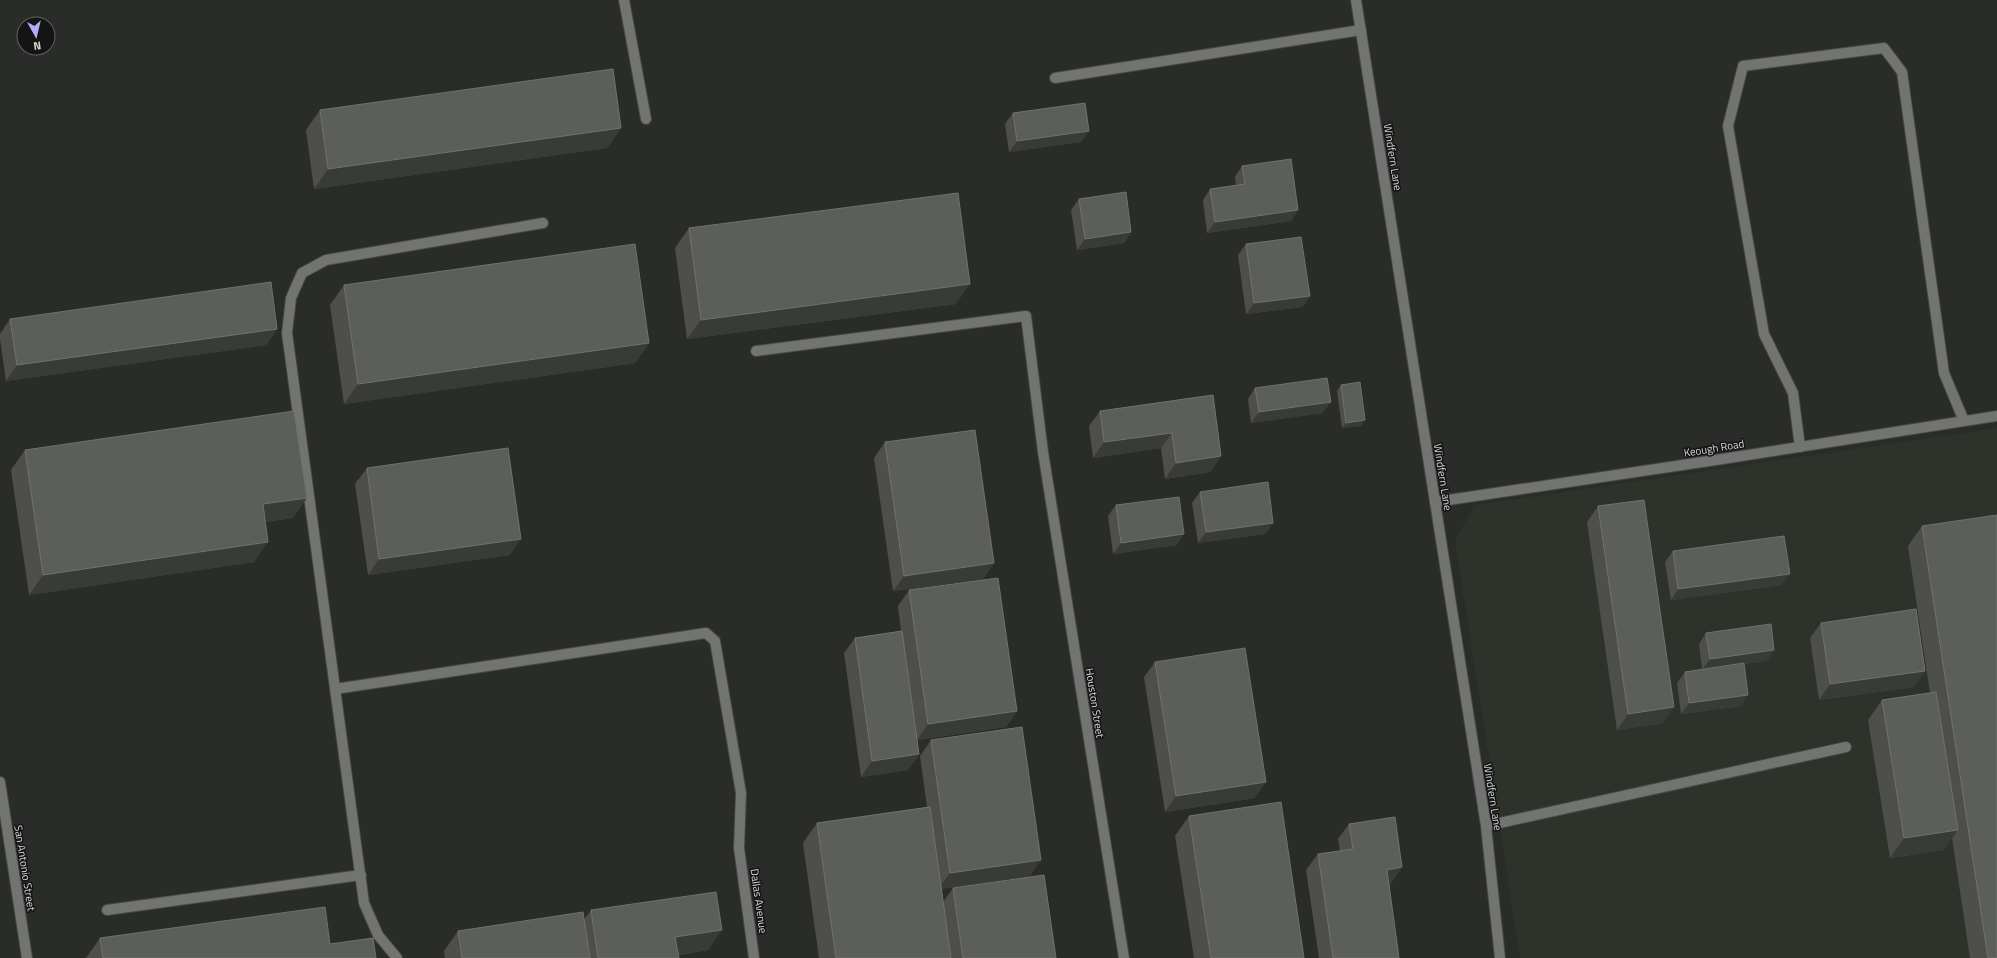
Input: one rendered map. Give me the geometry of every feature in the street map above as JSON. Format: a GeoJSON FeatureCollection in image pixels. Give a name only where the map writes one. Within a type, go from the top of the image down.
{"type":"FeatureCollection","features":[{"type":"Feature","properties":{"kind":"street"},"geometry":{"type":"LineString","coordinates":[[624,0],[646,119]]}},
{"type":"Feature","properties":{"kind":"street","name":"Windfern Lane"},"geometry":{"type":"LineString","coordinates":[[1356,0],[1486,826],[1500,958]]}},
{"type":"Feature","properties":{"kind":"street"},"geometry":{"type":"LineString","coordinates":[[1055,78],[1361,30]]}},
{"type":"Feature","properties":{"kind":"street"},"geometry":{"type":"LineString","coordinates":[[1800,447],[1793,393],[1764,334],[1728,126],[1743,66],[1884,48],[1902,72],[1944,373],[1964,421]]}},
{"type":"Feature","properties":{"kind":"street"},"geometry":{"type":"LineString","coordinates":[[397,958],[378,935],[364,903],[287,333],[291,298],[302,273],[326,260],[543,224]]}},
{"type":"Feature","properties":{"kind":"street","name":"Houston Street"},"geometry":{"type":"LineString","coordinates":[[756,351],[1026,316],[1043,452],[1124,958]]}},
{"type":"Feature","properties":{"kind":"street","name":"Keough Road"},"geometry":{"type":"LineString","coordinates":[[1435,502],[1997,416]]}},
{"type":"Feature","properties":{"kind":"street","name":"Dallas Avenue"},"geometry":{"type":"LineString","coordinates":[[335,688],[706,632],[715,641],[741,792],[739,848],[754,958]]}},
{"type":"Feature","properties":{"kind":"street"},"geometry":{"type":"LineString","coordinates":[[1486,826],[1846,746]]}},
{"type":"Feature","properties":{"kind":"street","name":"San Antonio Street"},"geometry":{"type":"LineString","coordinates":[[0,782],[27,958]]}},
{"type":"Feature","properties":{"kind":"street"},"geometry":{"type":"LineString","coordinates":[[107,910],[360,875]]}},
{"type":"Feature","properties":{"kind":"shaded area"},"geometry":{"type":"Polygon","coordinates":[[[1997,428],[1997,958],[1520,958],[1455,540],[1475,505],[1997,428]]]}},
{"type":"Feature","properties":{"kind":"building"},"geometry":{"type":"Polygon","coordinates":[[[613,69],[621,128],[328,169],[320,110],[613,69]]]}},
{"type":"Feature","properties":{"kind":"building"},"geometry":{"type":"Polygon","coordinates":[[[1085,103],[1089,131],[1017,141],[1013,113],[1085,103]]]}},
{"type":"Feature","properties":{"kind":"building"},"geometry":{"type":"Polygon","coordinates":[[[1291,159],[1298,210],[1215,222],[1210,189],[1245,184],[1242,166],[1291,159]]]}},
{"type":"Feature","properties":{"kind":"building"},"geometry":{"type":"Polygon","coordinates":[[[1126,192],[1131,232],[1085,239],[1079,199],[1126,192]]]}},
{"type":"Feature","properties":{"kind":"building"},"geometry":{"type":"Polygon","coordinates":[[[958,193],[970,284],[701,320],[689,228],[958,193]]]}},
{"type":"Feature","properties":{"kind":"building"},"geometry":{"type":"Polygon","coordinates":[[[1301,237],[1310,296],[1254,303],[1246,244],[1301,237]]]}},
{"type":"Feature","properties":{"kind":"building"},"geometry":{"type":"Polygon","coordinates":[[[635,244],[649,343],[358,384],[344,285],[635,244]]]}},
{"type":"Feature","properties":{"kind":"building"},"geometry":{"type":"Polygon","coordinates":[[[271,282],[277,329],[17,365],[10,319],[271,282]]]}},
{"type":"Feature","properties":{"kind":"building"},"geometry":{"type":"Polygon","coordinates":[[[1327,378],[1331,402],[1259,412],[1255,388],[1327,378]]]}},
{"type":"Feature","properties":{"kind":"building"},"geometry":{"type":"Polygon","coordinates":[[[1360,382],[1365,420],[1346,423],[1341,385],[1360,382]]]}},
{"type":"Feature","properties":{"kind":"building"},"geometry":{"type":"Polygon","coordinates":[[[1213,395],[1221,456],[1176,463],[1172,433],[1104,442],[1100,411],[1213,395]]]}},
{"type":"Feature","properties":{"kind":"building"},"geometry":{"type":"Polygon","coordinates":[[[294,411],[307,498],[263,504],[268,542],[43,575],[25,450],[294,411]]]}},
{"type":"Feature","properties":{"kind":"building"},"geometry":{"type":"Polygon","coordinates":[[[975,430],[994,563],[904,576],[885,442],[975,430]]]}},
{"type":"Feature","properties":{"kind":"building"},"geometry":{"type":"Polygon","coordinates":[[[508,448],[521,539],[379,559],[367,468],[508,448]]]}},
{"type":"Feature","properties":{"kind":"building"},"geometry":{"type":"Polygon","coordinates":[[[1268,482],[1273,523],[1206,532],[1200,492],[1268,482]]]}},
{"type":"Feature","properties":{"kind":"building"},"geometry":{"type":"Polygon","coordinates":[[[1179,497],[1184,534],[1121,543],[1116,505],[1179,497]]]}},
{"type":"Feature","properties":{"kind":"building"},"geometry":{"type":"Polygon","coordinates":[[[1644,500],[1674,707],[1628,714],[1598,506],[1644,500]]]}},
{"type":"Feature","properties":{"kind":"building"},"geometry":{"type":"Polygon","coordinates":[[[1997,515],[1997,958],[1988,958],[1922,526],[1997,515]]]}},
{"type":"Feature","properties":{"kind":"building"},"geometry":{"type":"Polygon","coordinates":[[[1784,536],[1790,574],[1678,589],[1673,551],[1784,536]]]}},
{"type":"Feature","properties":{"kind":"building"},"geometry":{"type":"Polygon","coordinates":[[[998,578],[1017,711],[928,724],[909,590],[998,578]]]}},
{"type":"Feature","properties":{"kind":"building"},"geometry":{"type":"Polygon","coordinates":[[[1916,609],[1925,671],[1830,684],[1821,623],[1916,609]]]}},
{"type":"Feature","properties":{"kind":"building"},"geometry":{"type":"Polygon","coordinates":[[[1771,624],[1774,650],[1710,659],[1706,633],[1771,624]]]}},
{"type":"Feature","properties":{"kind":"building"},"geometry":{"type":"Polygon","coordinates":[[[902,631],[919,754],[872,761],[855,638],[902,631]]]}},
{"type":"Feature","properties":{"kind":"building"},"geometry":{"type":"Polygon","coordinates":[[[1245,648],[1266,782],[1176,796],[1155,662],[1245,648]]]}},
{"type":"Feature","properties":{"kind":"building"},"geometry":{"type":"Polygon","coordinates":[[[1744,663],[1748,695],[1689,703],[1685,672],[1744,663]]]}},
{"type":"Feature","properties":{"kind":"building"},"geometry":{"type":"Polygon","coordinates":[[[1936,692],[1958,830],[1904,838],[1882,700],[1936,692]]]}},
{"type":"Feature","properties":{"kind":"building"},"geometry":{"type":"Polygon","coordinates":[[[1022,727],[1041,860],[950,873],[931,740],[1022,727]]]}},
{"type":"Feature","properties":{"kind":"building"},"geometry":{"type":"Polygon","coordinates":[[[1281,802],[1304,958],[1211,958],[1189,816],[1281,802]]]}},
{"type":"Feature","properties":{"kind":"building"},"geometry":{"type":"Polygon","coordinates":[[[930,807],[951,958],[836,958],[817,823],[930,807]]]}},
{"type":"Feature","properties":{"kind":"building"},"geometry":{"type":"Polygon","coordinates":[[[1395,817],[1402,867],[1387,870],[1399,958],[1333,958],[1318,854],[1353,849],[1349,824],[1395,817]]]}},
{"type":"Feature","properties":{"kind":"building"},"geometry":{"type":"Polygon","coordinates":[[[1044,875],[1056,958],[963,958],[953,888],[1044,875]]]}},
{"type":"Feature","properties":{"kind":"building"},"geometry":{"type":"Polygon","coordinates":[[[716,892],[722,930],[675,937],[679,958],[598,958],[591,910],[716,892]]]}},
{"type":"Feature","properties":{"kind":"building"},"geometry":{"type":"Polygon","coordinates":[[[325,907],[330,944],[373,938],[376,958],[103,958],[100,938],[325,907]]]}},
{"type":"Feature","properties":{"kind":"building"},"geometry":{"type":"Polygon","coordinates":[[[583,912],[590,958],[462,958],[458,931],[583,912]]]}}]}
